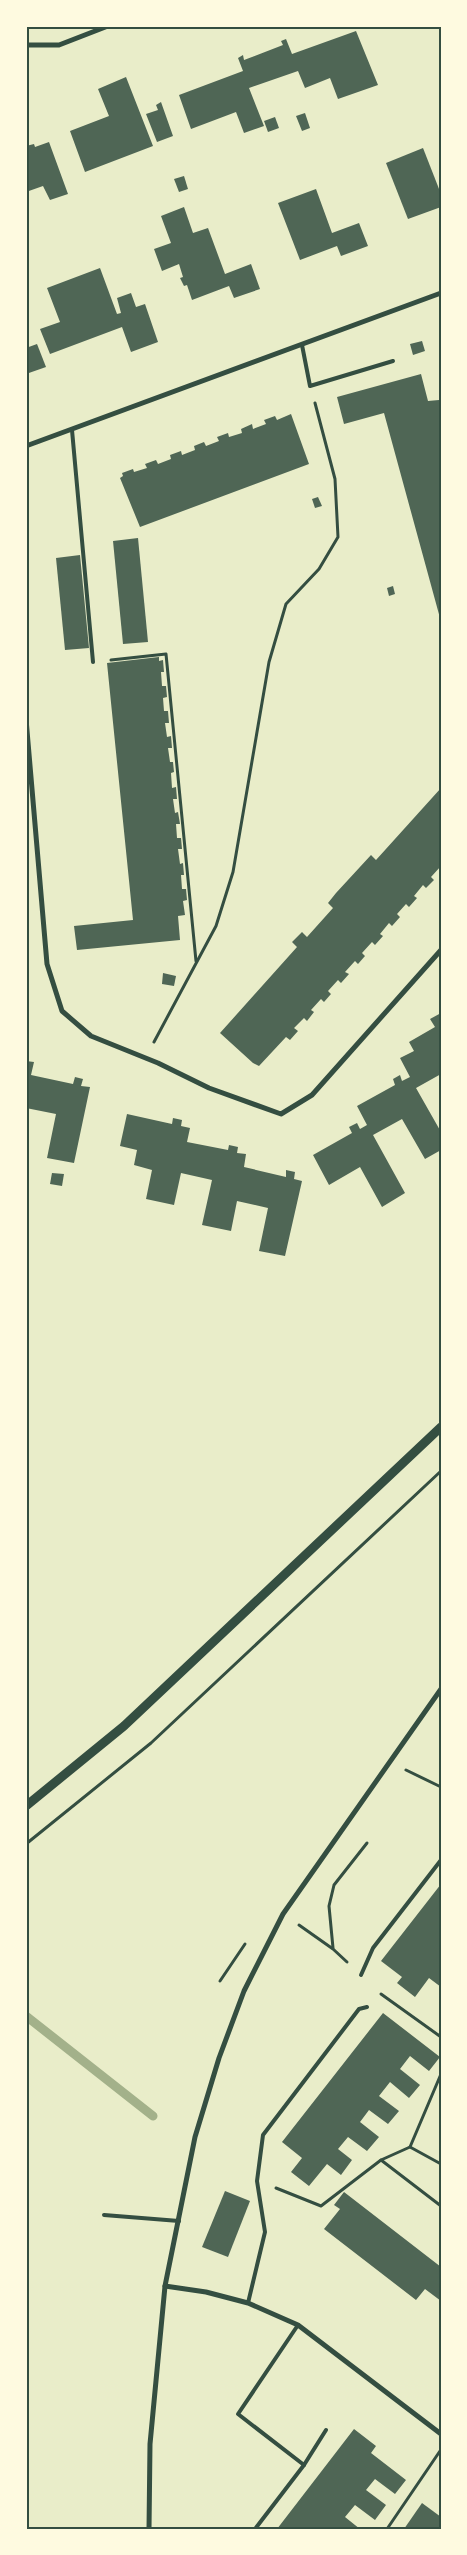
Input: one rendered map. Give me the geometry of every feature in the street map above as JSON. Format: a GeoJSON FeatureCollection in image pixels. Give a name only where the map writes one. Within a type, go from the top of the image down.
{"type":"FeatureCollection","features":[{"type":"Feature","properties":{"kind":"street"},"geometry":{"type":"LineString","coordinates":[[26,45],[59,45],[108,26]]}},
{"type":"Feature","properties":{"kind":"street"},"geometry":{"type":"LineString","coordinates":[[26,446],[441,293]]}},
{"type":"Feature","properties":{"kind":"street"},"geometry":{"type":"LineString","coordinates":[[26,719],[47,964],[62,1011],[91,1036],[158,1063],[208,1088],[281,1114],[312,1095],[441,950]]}},
{"type":"Feature","properties":{"kind":"street"},"geometry":{"type":"LineString","coordinates":[[26,1806],[124,1726],[441,1427]]}},
{"type":"Feature","properties":{"kind":"street"},"geometry":{"type":"LineString","coordinates":[[149,2529],[150,2444],[165,2286],[180,2221],[195,2137],[219,2058],[244,1991],[283,1914],[390,1759],[441,1689]]}},
{"type":"Feature","properties":{"kind":"street"},"geometry":{"type":"LineString","coordinates":[[165,2286],[206,2292],[248,2303],[298,2325],[441,2434]]}},
{"type":"Feature","properties":{"kind":"lane"},"geometry":{"type":"LineString","coordinates":[[302,345],[310,386],[393,361]]}},
{"type":"Feature","properties":{"kind":"lane"},"geometry":{"type":"LineString","coordinates":[[72,430],[93,662]]}},
{"type":"Feature","properties":{"kind":"lane"},"geometry":{"type":"LineString","coordinates":[[361,1975],[373,1948],[441,1860]]}},
{"type":"Feature","properties":{"kind":"lane"},"geometry":{"type":"LineString","coordinates":[[248,2303],[265,2232],[257,2181],[263,2135],[359,2009],[367,2008]]}},
{"type":"Feature","properties":{"kind":"lane"},"geometry":{"type":"LineString","coordinates":[[104,2215],[180,2221]]}},
{"type":"Feature","properties":{"kind":"lane"},"geometry":{"type":"LineString","coordinates":[[298,2325],[238,2414],[304,2465]]}},
{"type":"Feature","properties":{"kind":"lane"},"geometry":{"type":"LineString","coordinates":[[254,2529],[304,2465],[326,2430]]}},
{"type":"Feature","properties":{"kind":"path"},"geometry":{"type":"LineString","coordinates":[[145,1059],[216,926],[233,872],[270,662],[286,604],[319,569],[338,537],[335,480],[310,386]]}},
{"type":"Feature","properties":{"kind":"path"},"geometry":{"type":"LineString","coordinates":[[93,662],[166,654],[196,963]]}},
{"type":"Feature","properties":{"kind":"path"},"geometry":{"type":"LineString","coordinates":[[26,1844],[151,1743],[441,1471]]}},
{"type":"Feature","properties":{"kind":"path"},"geometry":{"type":"LineString","coordinates":[[390,1759],[415,1776],[441,1787]]}},
{"type":"Feature","properties":{"kind":"path"},"geometry":{"type":"LineString","coordinates":[[333,1949],[329,1906],[334,1885],[367,1844]]}},
{"type":"Feature","properties":{"kind":"path"},"geometry":{"type":"LineString","coordinates":[[257,2181],[321,2206],[381,2160],[410,2147],[441,2074]]}},
{"type":"Feature","properties":{"kind":"path"},"geometry":{"type":"LineString","coordinates":[[410,2147],[441,2164]]}},
{"type":"Feature","properties":{"kind":"path"},"geometry":{"type":"LineString","coordinates":[[381,2160],[441,2206]]}},
{"type":"Feature","properties":{"kind":"path"},"geometry":{"type":"LineString","coordinates":[[387,2529],[441,2450]]}},
{"type":"Feature","properties":{"kind":"building"},"geometry":{"type":"Polygon","coordinates":[[[356,31],[378,85],[338,99],[330,78],[305,88],[298,71],[249,88],[264,126],[244,133],[236,112],[191,129],[179,95],[243,71],[238,58],[243,55],[244,60],[283,45],[281,41],[286,39],[292,54],[356,31]]]}},
{"type":"Feature","properties":{"kind":"building"},"geometry":{"type":"Polygon","coordinates":[[[126,77],[153,146],[85,172],[70,131],[109,116],[98,89],[126,77]]]}},
{"type":"Feature","properties":{"kind":"building"},"geometry":{"type":"Polygon","coordinates":[[[161,102],[173,136],[157,142],[146,114],[158,110],[156,105],[161,102]]]}},
{"type":"Feature","properties":{"kind":"building"},"geometry":{"type":"Polygon","coordinates":[[[305,113],[310,128],[302,131],[296,116],[305,113]]]}},
{"type":"Feature","properties":{"kind":"building"},"geometry":{"type":"Polygon","coordinates":[[[275,117],[279,128],[268,132],[264,121],[275,117]]]}},
{"type":"Feature","properties":{"kind":"building"},"geometry":{"type":"Polygon","coordinates":[[[49,142],[68,194],[50,200],[43,186],[26,192],[26,146],[34,144],[35,147],[49,142]]]}},
{"type":"Feature","properties":{"kind":"building"},"geometry":{"type":"Polygon","coordinates":[[[423,148],[441,194],[441,207],[408,219],[386,163],[423,148]]]}},
{"type":"Feature","properties":{"kind":"building"},"geometry":{"type":"Polygon","coordinates":[[[184,176],[188,189],[179,192],[174,179],[184,176]]]}},
{"type":"Feature","properties":{"kind":"building"},"geometry":{"type":"Polygon","coordinates":[[[316,189],[332,233],[359,223],[368,246],[341,256],[337,246],[300,260],[278,203],[316,189]]]}},
{"type":"Feature","properties":{"kind":"building"},"geometry":{"type":"Polygon","coordinates":[[[184,207],[193,233],[208,228],[225,274],[251,264],[260,289],[234,298],[229,286],[192,300],[187,285],[184,286],[180,278],[183,277],[179,264],[162,271],[154,249],[171,243],[161,216],[184,207]]]}},
{"type":"Feature","properties":{"kind":"building"},"geometry":{"type":"Polygon","coordinates":[[[100,268],[117,314],[121,313],[117,298],[131,293],[136,307],[145,304],[158,342],[131,352],[122,327],[50,354],[40,329],[60,322],[47,288],[100,268]]]}},
{"type":"Feature","properties":{"kind":"building"},"geometry":{"type":"Polygon","coordinates":[[[422,341],[425,351],[413,355],[410,344],[422,341]]]}},
{"type":"Feature","properties":{"kind":"building"},"geometry":{"type":"Polygon","coordinates":[[[37,344],[46,367],[26,374],[26,348],[37,344]]]}},
{"type":"Feature","properties":{"kind":"building"},"geometry":{"type":"Polygon","coordinates":[[[421,374],[428,401],[439,400],[441,406],[441,412],[439,412],[441,421],[440,618],[384,413],[344,424],[337,397],[421,374]]]}},
{"type":"Feature","properties":{"kind":"building"},"geometry":{"type":"Polygon","coordinates":[[[291,414],[309,464],[140,527],[120,478],[123,476],[122,473],[133,469],[134,472],[147,468],[145,464],[156,460],[158,464],[171,459],[170,455],[181,451],[182,455],[195,450],[194,446],[204,442],[206,446],[219,441],[217,437],[228,433],[229,437],[242,433],[241,429],[252,424],[253,429],[266,424],[264,420],[275,416],[277,420],[291,414]]]}},
{"type":"Feature","properties":{"kind":"building"},"geometry":{"type":"Polygon","coordinates":[[[318,497],[322,506],[315,508],[312,499],[318,497]]]}},
{"type":"Feature","properties":{"kind":"building"},"geometry":{"type":"Polygon","coordinates":[[[138,538],[148,642],[123,644],[113,541],[138,538]]]}},
{"type":"Feature","properties":{"kind":"building"},"geometry":{"type":"Polygon","coordinates":[[[80,555],[89,648],[65,650],[56,558],[80,555]]]}},
{"type":"Feature","properties":{"kind":"building"},"geometry":{"type":"Polygon","coordinates":[[[393,586],[395,594],[389,596],[387,588],[393,586]]]}},
{"type":"Feature","properties":{"kind":"building"},"geometry":{"type":"Polygon","coordinates":[[[159,657],[159,661],[163,660],[164,672],[161,672],[162,686],[166,686],[167,697],[163,698],[164,711],[168,711],[169,723],[165,723],[167,737],[171,736],[172,748],[168,748],[174,772],[171,773],[172,788],[176,787],[177,799],[173,799],[175,813],[178,812],[180,824],[176,824],[177,838],[181,838],[182,849],[178,849],[180,864],[183,863],[184,875],[181,875],[182,889],[186,889],[187,900],[183,901],[185,915],[178,916],[180,940],[77,950],[74,926],[133,920],[107,663],[159,657]]]}},
{"type":"Feature","properties":{"kind":"building"},"geometry":{"type":"Polygon","coordinates":[[[441,788],[441,866],[431,877],[434,880],[426,888],[423,885],[414,896],[417,898],[409,907],[406,904],[397,914],[400,917],[392,926],[389,923],[380,934],[383,936],[375,945],[372,942],[362,953],[365,956],[358,964],[355,961],[345,972],[349,974],[341,983],[338,980],[328,991],[331,994],[324,1002],[321,999],[311,1010],[314,1012],[307,1021],[304,1018],[294,1028],[298,1031],[290,1040],[286,1037],[259,1066],[253,1063],[220,1033],[297,947],[292,942],[302,932],[307,937],[333,908],[328,903],[336,893],[371,855],[376,860],[441,788]]]}},
{"type":"Feature","properties":{"kind":"building"},"geometry":{"type":"Polygon","coordinates":[[[163,973],[176,976],[174,986],[162,984],[163,973]]]}},
{"type":"Feature","properties":{"kind":"building"},"geometry":{"type":"Polygon","coordinates":[[[441,1013],[441,1074],[416,1088],[441,1132],[441,1150],[425,1159],[402,1119],[373,1135],[405,1193],[382,1207],[360,1167],[329,1185],[313,1155],[352,1133],[349,1127],[357,1123],[360,1129],[367,1125],[357,1106],[395,1085],[393,1079],[400,1075],[402,1081],[410,1077],[400,1058],[414,1051],[409,1042],[435,1027],[430,1019],[441,1013]]]}},
{"type":"Feature","properties":{"kind":"building"},"geometry":{"type":"Polygon","coordinates":[[[26,1061],[34,1062],[31,1075],[73,1084],[75,1077],[83,1079],[81,1086],[90,1087],[74,1163],[47,1158],[56,1114],[26,1108],[26,1061]]]}},
{"type":"Feature","properties":{"kind":"building"},"geometry":{"type":"Polygon","coordinates":[[[127,1114],[172,1124],[173,1118],[182,1120],[181,1126],[190,1128],[187,1142],[228,1150],[229,1145],[238,1147],[237,1153],[246,1154],[244,1167],[286,1177],[286,1170],[295,1172],[294,1179],[302,1181],[285,1256],[259,1251],[268,1208],[237,1201],[231,1231],[202,1225],[212,1180],[181,1173],[174,1205],[146,1199],[152,1170],[134,1165],[137,1150],[120,1146],[127,1114]]]}},
{"type":"Feature","properties":{"kind":"building"},"geometry":{"type":"Polygon","coordinates":[[[52,1173],[64,1174],[62,1186],[50,1184],[52,1173]]]}},
{"type":"Feature","properties":{"kind":"building"},"geometry":{"type":"Polygon","coordinates":[[[441,1884],[441,1987],[429,1978],[415,1997],[397,1983],[402,1977],[381,1961],[441,1884]]]}},
{"type":"Feature","properties":{"kind":"building"},"geometry":{"type":"Polygon","coordinates":[[[383,2013],[440,2057],[429,2071],[410,2056],[400,2069],[420,2085],[409,2098],[390,2082],[379,2096],[399,2111],[388,2124],[369,2110],[360,2122],[379,2137],[367,2151],[348,2137],[338,2149],[352,2160],[341,2175],[327,2164],[309,2186],[291,2172],[302,2158],[282,2142],[383,2013]]]}},
{"type":"Feature","properties":{"kind":"building"},"geometry":{"type":"Polygon","coordinates":[[[225,2191],[250,2201],[228,2257],[202,2247],[225,2191]]]}},
{"type":"Feature","properties":{"kind":"building"},"geometry":{"type":"Polygon","coordinates":[[[344,2192],[441,2267],[441,2301],[425,2289],[416,2300],[324,2229],[340,2209],[334,2205],[344,2192]]]}},
{"type":"Feature","properties":{"kind":"building"},"geometry":{"type":"Polygon","coordinates":[[[354,2429],[376,2446],[371,2453],[406,2480],[395,2494],[375,2479],[366,2490],[386,2505],[375,2520],[355,2505],[345,2517],[360,2529],[277,2529],[354,2429]]]}},
{"type":"Feature","properties":{"kind":"building"},"geometry":{"type":"Polygon","coordinates":[[[422,2503],[441,2517],[441,2529],[404,2529],[422,2503]]]}},
{"type":"Feature","properties":{"kind":"waterway"},"geometry":{"type":"LineString","coordinates":[[26,2016],[153,2116]]}}]}
